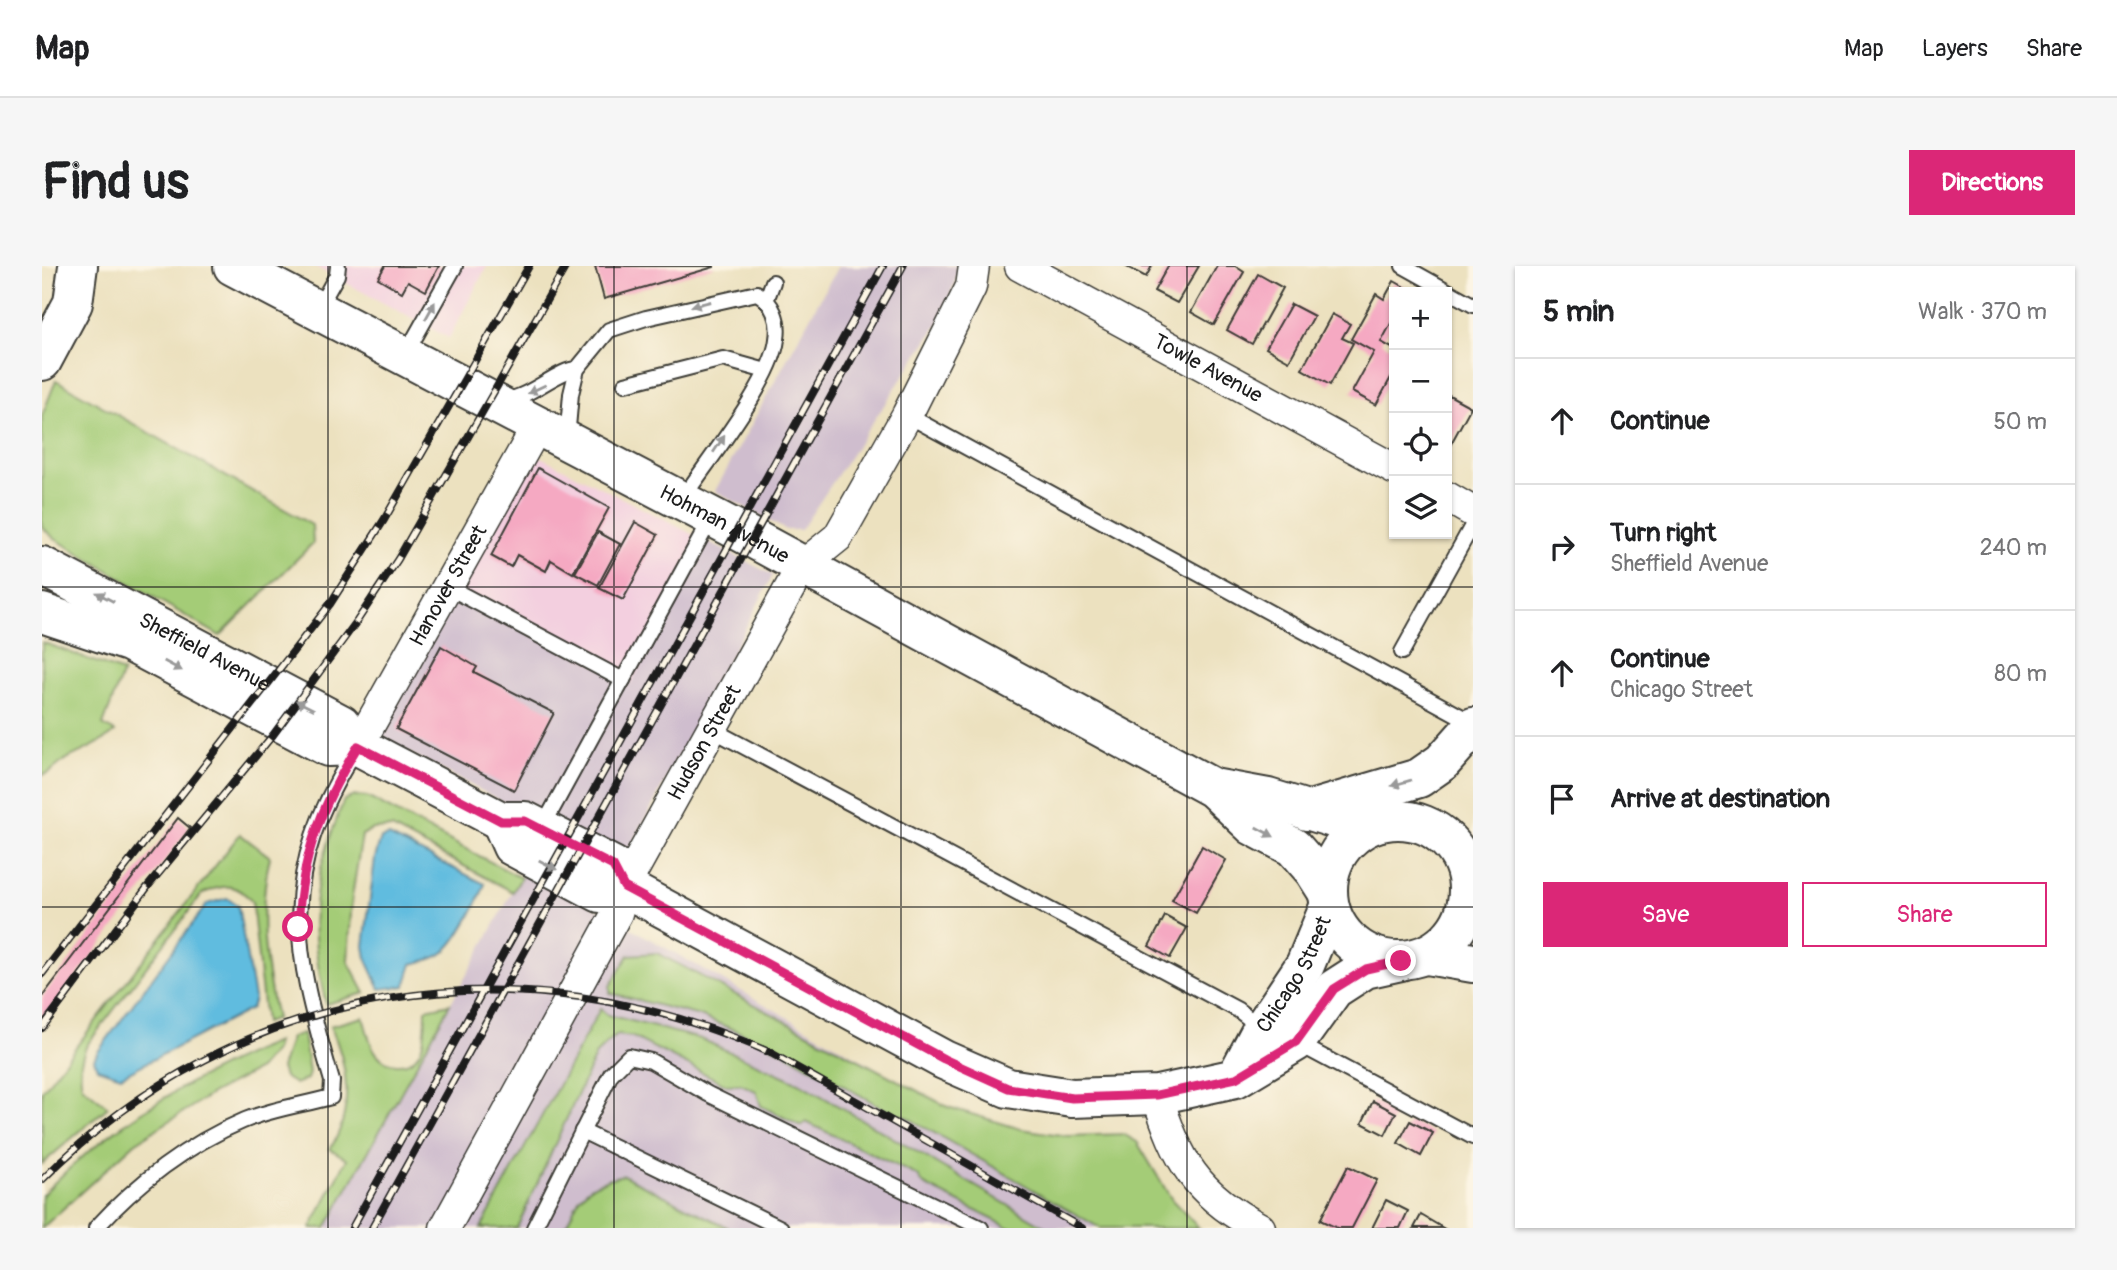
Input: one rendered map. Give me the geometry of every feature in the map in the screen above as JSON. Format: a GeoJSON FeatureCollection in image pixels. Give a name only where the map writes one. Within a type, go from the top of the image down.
{"type":"FeatureCollection","features":[{"type":"Feature","properties":{"kind":"main road","name":"Hohman Avenue"},"geometry":{"type":"LineString","coordinates":[[233,266],[696,509],[1213,788],[1253,826],[1293,847],[1314,871],[1329,900]]}},
{"type":"Feature","properties":{"kind":"main road"},"geometry":{"type":"LineString","coordinates":[[42,306],[53,289],[77,269]]}},
{"type":"Feature","properties":{"kind":"main road"},"geometry":{"type":"LineString","coordinates":[[42,361],[73,303],[77,269]]}},
{"type":"Feature","properties":{"kind":"main road","name":"Sheffield Avenue"},"geometry":{"type":"LineString","coordinates":[[42,566],[341,724],[358,746],[501,821],[525,821],[613,866],[624,887],[944,1059],[1008,1088],[1072,1098],[1157,1095]]}},
{"type":"Feature","properties":{"kind":"main road","name":"Sheffield Avenue"},"geometry":{"type":"LineString","coordinates":[[42,613],[129,642],[328,747],[358,746]]}},
{"type":"Feature","properties":{"kind":"main road"},"geometry":{"type":"LineString","coordinates":[[1307,811],[1419,778],[1442,762],[1473,725]]}},
{"type":"Feature","properties":{"kind":"main road"},"geometry":{"type":"LineString","coordinates":[[1473,746],[1458,774],[1431,799],[1357,833],[1338,853],[1332,866],[1329,900],[1341,932],[1350,942],[1374,957],[1473,963]]}},
{"type":"Feature","properties":{"kind":"main road","name":"Hohman Avenue"},"geometry":{"type":"LineString","coordinates":[[1213,788],[1268,798],[1307,811],[1382,823]]}},
{"type":"Feature","properties":{"kind":"main road"},"geometry":{"type":"LineString","coordinates":[[501,821],[512,846],[567,876],[600,893],[624,887]]}},
{"type":"Feature","properties":{"kind":"main road"},"geometry":{"type":"LineString","coordinates":[[1382,823],[1423,824],[1446,839],[1470,877],[1464,915],[1450,939],[1414,958]]}},
{"type":"Feature","properties":{"kind":"main road","name":"Chicago Street"},"geometry":{"type":"LineString","coordinates":[[1279,1036],[1329,900]]}},
{"type":"Feature","properties":{"kind":"main road","name":"Chicago Street"},"geometry":{"type":"LineString","coordinates":[[1157,1095],[1236,1078],[1279,1036],[1334,989],[1366,969],[1414,958]]}},
{"type":"Feature","properties":{"kind":"street","name":"Hudson Street"},"geometry":{"type":"LineString","coordinates":[[445,1228],[617,913],[624,887],[802,566],[838,537],[906,415],[971,288],[974,266]]}},
{"type":"Feature","properties":{"kind":"street","name":"Towle Avenue"},"geometry":{"type":"LineString","coordinates":[[1020,266],[1389,466]]}},
{"type":"Feature","properties":{"kind":"street","name":"Hanover Street"},"geometry":{"type":"LineString","coordinates":[[358,746],[448,587],[552,433]]}},
{"type":"Feature","properties":{"kind":"street"},"geometry":{"type":"LineString","coordinates":[[1452,500],[1473,512]]}},
{"type":"Feature","properties":{"kind":"street"},"geometry":{"type":"LineString","coordinates":[[1157,1095],[1171,1140],[1195,1180],[1231,1213],[1259,1228]]}},
{"type":"Feature","properties":{"kind":"lane"},"geometry":{"type":"LineString","coordinates":[[318,310],[337,275],[338,266]]}},
{"type":"Feature","properties":{"kind":"lane"},"geometry":{"type":"LineString","coordinates":[[405,356],[455,266]]}},
{"type":"Feature","properties":{"kind":"lane"},"geometry":{"type":"LineString","coordinates":[[1403,266],[1473,305]]}},
{"type":"Feature","properties":{"kind":"lane"},"geometry":{"type":"LineString","coordinates":[[767,298],[774,282]]}},
{"type":"Feature","properties":{"kind":"lane"},"geometry":{"type":"LineString","coordinates":[[541,829],[623,680],[696,509],[766,371],[778,341],[777,323],[767,298],[757,293],[741,294],[609,330],[577,369],[571,394],[552,433]]}},
{"type":"Feature","properties":{"kind":"lane"},"geometry":{"type":"LineString","coordinates":[[625,384],[723,359],[766,371]]}},
{"type":"Feature","properties":{"kind":"lane"},"geometry":{"type":"LineString","coordinates":[[493,401],[515,399],[571,369],[577,369]]}},
{"type":"Feature","properties":{"kind":"lane"},"geometry":{"type":"LineString","coordinates":[[906,415],[1473,725]]}},
{"type":"Feature","properties":{"kind":"lane"},"geometry":{"type":"LineString","coordinates":[[1402,652],[1473,524]]}},
{"type":"Feature","properties":{"kind":"lane"},"geometry":{"type":"LineString","coordinates":[[448,587],[623,680]]}},
{"type":"Feature","properties":{"kind":"lane"},"geometry":{"type":"LineString","coordinates":[[711,729],[1238,1010],[1279,1036],[1473,1137]]}},
{"type":"Feature","properties":{"kind":"lane"},"geometry":{"type":"LineString","coordinates":[[96,1228],[157,1172],[202,1142],[244,1120],[331,1097],[332,1081],[299,958],[299,895],[313,834],[334,786],[358,746]]}},
{"type":"Feature","properties":{"kind":"lane"},"geometry":{"type":"LineString","coordinates":[[534,1228],[611,1074],[629,1056],[640,1059],[981,1228]]}},
{"type":"Feature","properties":{"kind":"lane"},"geometry":{"type":"LineString","coordinates":[[582,1131],[781,1228]]}},
{"type":"Feature","properties":{"kind":"shaded area"},"geometry":{"type":"Polygon","coordinates":[[[314,266],[487,266],[449,338],[314,266]]]}},
{"type":"Feature","properties":{"kind":"shaded area"},"geometry":{"type":"Polygon","coordinates":[[[838,266],[960,266],[944,315],[801,530],[786,530],[715,491],[838,266]]]}},
{"type":"Feature","properties":{"kind":"shaded area"},"geometry":{"type":"Polygon","coordinates":[[[533,453],[708,542],[631,684],[458,592],[533,453]]]}},
{"type":"Feature","properties":{"kind":"shaded area"},"geometry":{"type":"Polygon","coordinates":[[[708,542],[773,575],[622,864],[379,737],[458,592],[631,684],[708,542]]]}},
{"type":"Feature","properties":{"kind":"shaded area"},"geometry":{"type":"Polygon","coordinates":[[[526,868],[927,1097],[1181,1228],[326,1228],[526,868]]]}},
{"type":"Feature","properties":{"kind":"green space"},"geometry":{"type":"Polygon","coordinates":[[[56,380],[312,525],[313,543],[220,636],[55,539],[42,527],[42,416],[56,380]]]}},
{"type":"Feature","properties":{"kind":"green space"},"geometry":{"type":"Polygon","coordinates":[[[42,642],[123,672],[103,725],[115,732],[42,775],[42,642]]]}},
{"type":"Feature","properties":{"kind":"green space"},"geometry":{"type":"Polygon","coordinates":[[[355,796],[367,797],[521,878],[513,892],[392,828],[373,829],[362,835],[352,897],[348,961],[365,993],[326,1004],[319,974],[314,923],[319,877],[344,800],[355,796]]]}},
{"type":"Feature","properties":{"kind":"green space"},"geometry":{"type":"Polygon","coordinates":[[[240,834],[270,857],[263,918],[276,1019],[265,1023],[252,902],[241,891],[229,887],[216,888],[202,894],[87,1045],[81,1065],[82,1086],[108,1107],[42,1164],[42,1091],[240,834]]]}},
{"type":"Feature","properties":{"kind":"green space"},"geometry":{"type":"Polygon","coordinates":[[[657,953],[948,1107],[1021,1129],[1068,1136],[1123,1134],[1137,1142],[1172,1200],[1199,1228],[1100,1228],[903,1115],[897,1116],[782,1051],[700,1016],[610,993],[610,986],[629,955],[657,953]]]}},
{"type":"Feature","properties":{"kind":"green space"},"geometry":{"type":"Polygon","coordinates":[[[450,1004],[326,1228],[311,1228],[347,1159],[330,1149],[343,1120],[346,1088],[341,1056],[330,1026],[363,1017],[370,1042],[379,1056],[390,1063],[406,1063],[419,1053],[422,1045],[426,1009],[450,1004]]]}},
{"type":"Feature","properties":{"kind":"green space"},"geometry":{"type":"Polygon","coordinates":[[[600,1009],[608,1015],[701,1039],[799,1083],[1047,1228],[1010,1228],[924,1185],[918,1176],[806,1122],[801,1126],[761,1106],[756,1091],[741,1084],[727,1085],[633,1037],[616,1035],[596,1054],[517,1228],[481,1228],[600,1009]]]}},
{"type":"Feature","properties":{"kind":"green space"},"geometry":{"type":"Polygon","coordinates":[[[303,1033],[309,1073],[307,1079],[295,1084],[284,1077],[281,1068],[291,1037],[303,1033]]]}},
{"type":"Feature","properties":{"kind":"green space"},"geometry":{"type":"Polygon","coordinates":[[[277,1042],[275,1050],[259,1069],[213,1093],[135,1143],[42,1228],[42,1195],[94,1147],[151,1106],[182,1088],[277,1042]]]}},
{"type":"Feature","properties":{"kind":"green space"},"geometry":{"type":"Polygon","coordinates":[[[623,1175],[729,1228],[565,1228],[585,1191],[599,1182],[623,1175]]]}},
{"type":"Feature","properties":{"kind":"water"},"geometry":{"type":"Polygon","coordinates":[[[389,836],[485,884],[466,924],[445,951],[432,959],[412,964],[405,986],[380,989],[366,958],[364,946],[375,858],[381,838],[389,836]]]}},
{"type":"Feature","properties":{"kind":"water"},"geometry":{"type":"Polygon","coordinates":[[[227,898],[238,906],[254,998],[251,1009],[121,1076],[97,1068],[94,1059],[97,1053],[207,904],[227,898]]]}},
{"type":"Feature","properties":{"kind":"building"},"geometry":{"type":"Polygon","coordinates":[[[385,266],[439,266],[426,291],[408,281],[402,292],[378,278],[385,266]]]}},
{"type":"Feature","properties":{"kind":"building"},"geometry":{"type":"Polygon","coordinates":[[[595,266],[714,266],[714,267],[604,299],[595,266]]]}},
{"type":"Feature","properties":{"kind":"building"},"geometry":{"type":"Polygon","coordinates":[[[1125,266],[1152,266],[1146,277],[1125,266]]]}},
{"type":"Feature","properties":{"kind":"building"},"geometry":{"type":"Polygon","coordinates":[[[1168,266],[1199,266],[1177,303],[1154,291],[1168,266]]]}},
{"type":"Feature","properties":{"kind":"building"},"geometry":{"type":"Polygon","coordinates":[[[1217,266],[1235,266],[1244,272],[1214,325],[1191,312],[1217,266]]]}},
{"type":"Feature","properties":{"kind":"building"},"geometry":{"type":"Polygon","coordinates":[[[1258,274],[1283,288],[1252,344],[1227,330],[1258,274]]]}},
{"type":"Feature","properties":{"kind":"building"},"geometry":{"type":"Polygon","coordinates":[[[1394,281],[1405,287],[1391,287],[1394,281]]]}},
{"type":"Feature","properties":{"kind":"building"},"geometry":{"type":"Polygon","coordinates":[[[1389,290],[1389,327],[1381,342],[1389,346],[1389,381],[1376,405],[1352,392],[1374,352],[1351,339],[1376,294],[1384,299],[1389,290]]]}},
{"type":"Feature","properties":{"kind":"building"},"geometry":{"type":"Polygon","coordinates":[[[1291,304],[1314,316],[1289,361],[1266,348],[1291,304]]]}},
{"type":"Feature","properties":{"kind":"building"},"geometry":{"type":"Polygon","coordinates":[[[1332,314],[1350,324],[1342,338],[1353,343],[1330,385],[1302,369],[1332,314]]]}},
{"type":"Feature","properties":{"kind":"building"},"geometry":{"type":"Polygon","coordinates":[[[1452,397],[1471,407],[1452,442],[1452,397]]]}},
{"type":"Feature","properties":{"kind":"building"},"geometry":{"type":"Polygon","coordinates":[[[538,468],[609,508],[573,573],[551,560],[546,571],[517,555],[511,567],[491,556],[538,468]]]}},
{"type":"Feature","properties":{"kind":"building"},"geometry":{"type":"Polygon","coordinates":[[[635,522],[658,535],[623,600],[599,588],[635,522]]]}},
{"type":"Feature","properties":{"kind":"building"},"geometry":{"type":"Polygon","coordinates":[[[598,532],[620,544],[598,585],[575,573],[598,532]]]}},
{"type":"Feature","properties":{"kind":"building"},"geometry":{"type":"Polygon","coordinates":[[[441,646],[477,667],[474,672],[554,713],[514,790],[396,729],[441,646]]]}},
{"type":"Feature","properties":{"kind":"building"},"geometry":{"type":"Polygon","coordinates":[[[178,818],[190,828],[42,1022],[42,997],[178,818]]]}},
{"type":"Feature","properties":{"kind":"building"},"geometry":{"type":"Polygon","coordinates":[[[1202,846],[1226,860],[1196,913],[1172,900],[1202,846]]]}},
{"type":"Feature","properties":{"kind":"building"},"geometry":{"type":"Polygon","coordinates":[[[1165,916],[1187,928],[1170,958],[1149,946],[1165,916]]]}},
{"type":"Feature","properties":{"kind":"building"},"geometry":{"type":"Polygon","coordinates":[[[1373,1101],[1396,1113],[1385,1135],[1362,1123],[1373,1101]]]}},
{"type":"Feature","properties":{"kind":"building"},"geometry":{"type":"Polygon","coordinates":[[[1410,1121],[1433,1133],[1421,1156],[1398,1143],[1410,1121]]]}},
{"type":"Feature","properties":{"kind":"building"},"geometry":{"type":"Polygon","coordinates":[[[1348,1166],[1377,1180],[1352,1228],[1337,1228],[1320,1220],[1348,1166]]]}},
{"type":"Feature","properties":{"kind":"building"},"geometry":{"type":"Polygon","coordinates":[[[1386,1200],[1408,1211],[1400,1228],[1372,1228],[1386,1200]]]}},
{"type":"Feature","properties":{"kind":"building"},"geometry":{"type":"Polygon","coordinates":[[[1421,1215],[1443,1228],[1414,1228],[1421,1215]]]}},
{"type":"Feature","properties":{"kind":"railway"},"geometry":{"type":"LineString","coordinates":[[42,974],[330,604],[384,520],[529,266]]}},
{"type":"Feature","properties":{"kind":"railway"},"geometry":{"type":"LineString","coordinates":[[42,1028],[149,885],[273,735],[357,621],[398,559],[566,266]]}},
{"type":"Feature","properties":{"kind":"railway"},"geometry":{"type":"LineString","coordinates":[[352,1228],[883,266]]}},
{"type":"Feature","properties":{"kind":"railway"},"geometry":{"type":"LineString","coordinates":[[372,1228],[903,266]]}},
{"type":"Feature","properties":{"kind":"railway"},"geometry":{"type":"LineString","coordinates":[[42,1180],[120,1113],[204,1060],[293,1022],[386,999],[481,991],[578,997],[675,1018],[771,1053],[1082,1228]]}},
{"type":"Feature","properties":{"kind":"route"},"geometry":{"type":"LineString","coordinates":[[298,927],[303,869],[313,834],[334,786],[358,746],[501,821],[525,821],[613,866],[624,887],[944,1059],[1008,1088],[1072,1098],[1157,1095],[1236,1078],[1296,1042],[1334,989],[1366,969],[1401,961]]}}]}
